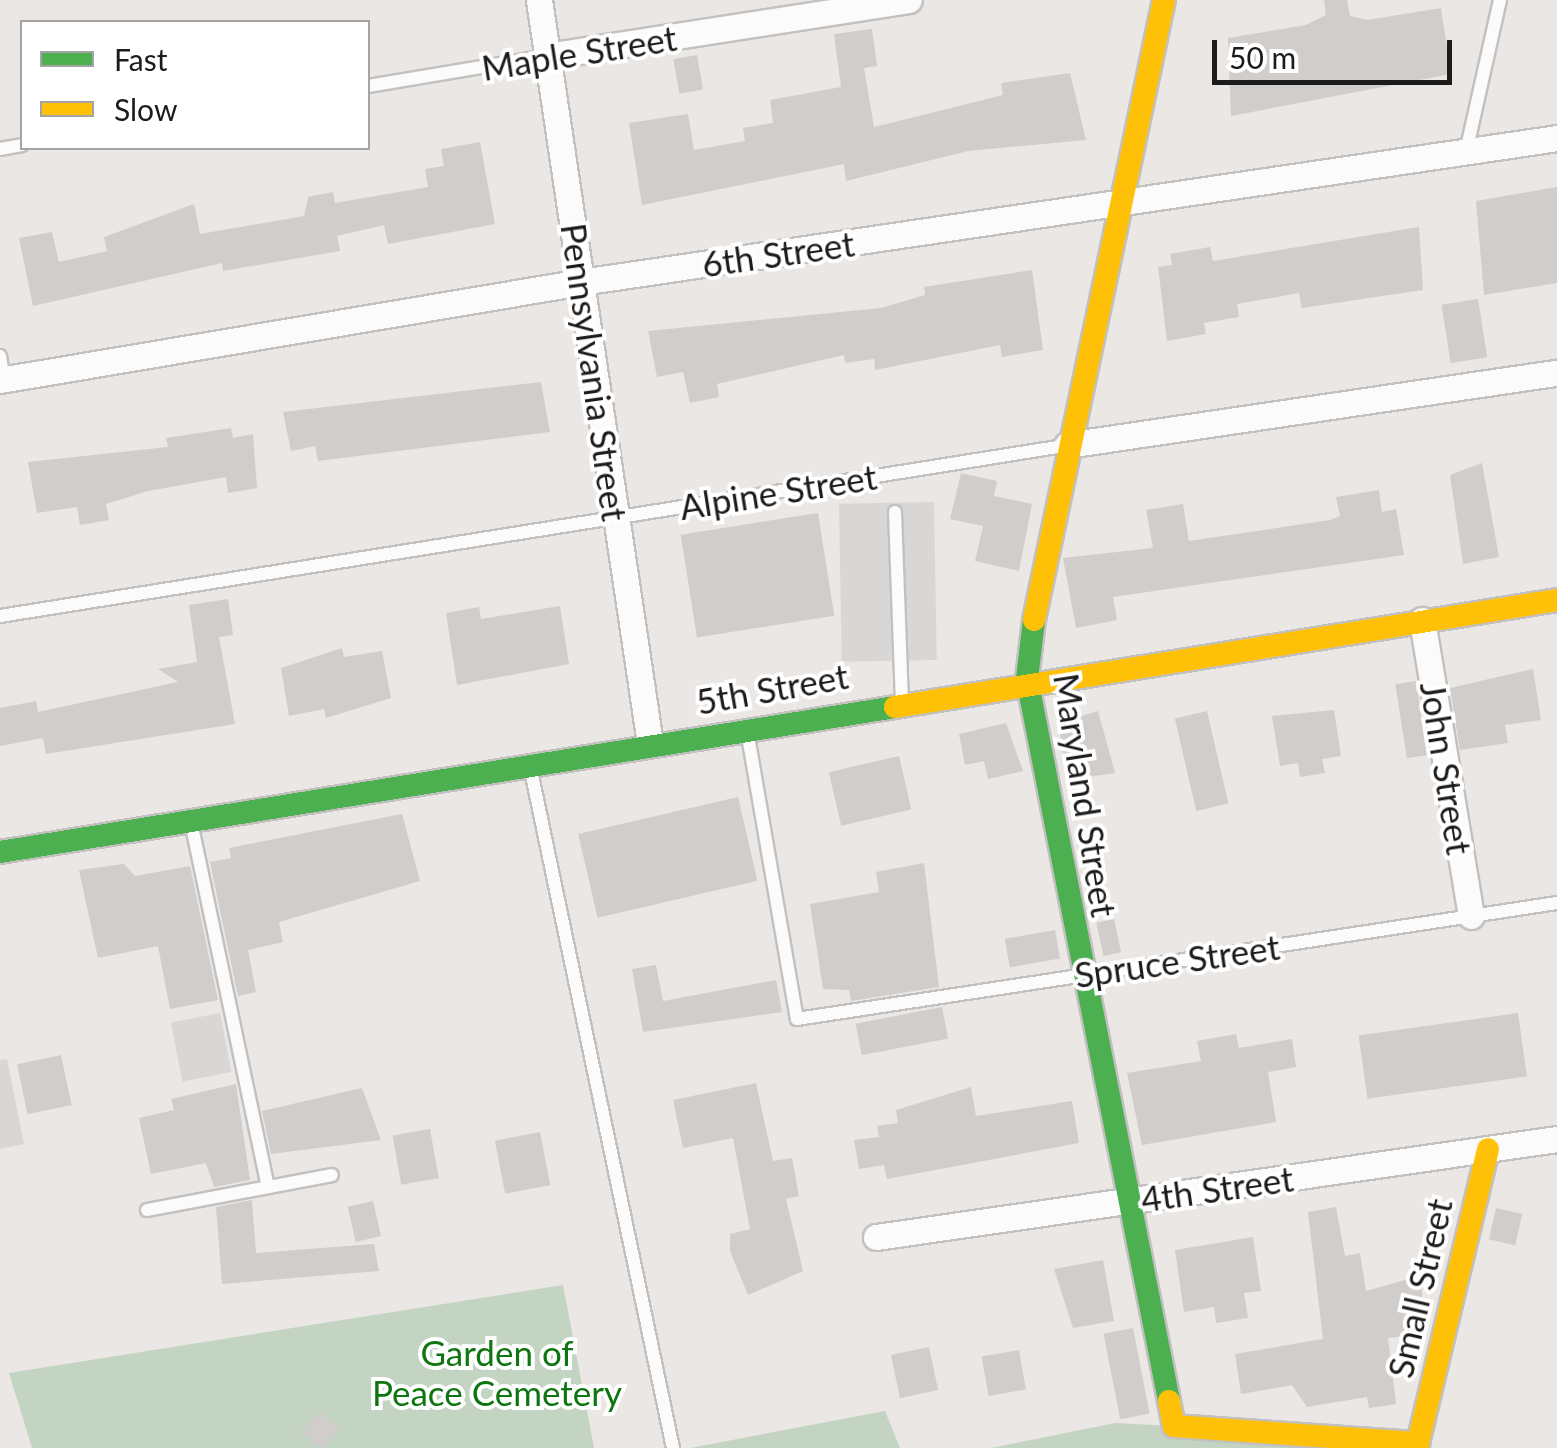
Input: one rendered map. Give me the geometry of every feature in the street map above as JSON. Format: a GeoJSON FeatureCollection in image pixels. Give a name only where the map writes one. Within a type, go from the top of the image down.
{"type":"FeatureCollection","features":[{"type":"Feature","properties":{"kind":"street","name":"Pennsylvania Street"},"geometry":{"type":"LineString","coordinates":[[539,0],[650,744]]}},
{"type":"Feature","properties":{"kind":"street","name":"Maple Street"},"geometry":{"type":"LineString","coordinates":[[547,56],[910,0]]}},
{"type":"Feature","properties":{"kind":"street","name":"Maryland Street"},"geometry":{"type":"LineString","coordinates":[[1164,0],[1067,446],[1027,679],[1080,974],[1174,1426]]}},
{"type":"Feature","properties":{"kind":"street","name":"6th Street"},"geometry":{"type":"LineString","coordinates":[[1,372],[1557,138]]}},
{"type":"Feature","properties":{"kind":"street","name":"Alpine Street"},"geometry":{"type":"LineString","coordinates":[[1067,446],[1557,372]]}},
{"type":"Feature","properties":{"kind":"street","name":"5th Street"},"geometry":{"type":"LineString","coordinates":[[0,852],[1027,679],[1557,600]]}},
{"type":"Feature","properties":{"kind":"street","name":"John Street"},"geometry":{"type":"LineString","coordinates":[[1422,620],[1471,916]]}},
{"type":"Feature","properties":{"kind":"street","name":"4th Street"},"geometry":{"type":"LineString","coordinates":[[876,1237],[1557,1139]]}},
{"type":"Feature","properties":{"kind":"street","name":"Small Street"},"geometry":{"type":"LineString","coordinates":[[1174,1426],[1418,1443],[1488,1149]]}},
{"type":"Feature","properties":{"kind":"lane"},"geometry":{"type":"LineString","coordinates":[[1466,152],[1500,0]]}},
{"type":"Feature","properties":{"kind":"lane","name":"Maple Street"},"geometry":{"type":"LineString","coordinates":[[370,86],[547,56]]}},
{"type":"Feature","properties":{"kind":"lane","name":"Alpine Street"},"geometry":{"type":"LineString","coordinates":[[0,616],[1067,446]]}},
{"type":"Feature","properties":{"kind":"lane"},"geometry":{"type":"LineString","coordinates":[[895,512],[902,701]]}},
{"type":"Feature","properties":{"kind":"lane","name":"Spruce Street"},"geometry":{"type":"LineString","coordinates":[[746,728],[797,1019],[1557,903]]}},
{"type":"Feature","properties":{"kind":"lane"},"geometry":{"type":"LineString","coordinates":[[530,764],[673,1448]]}},
{"type":"Feature","properties":{"kind":"lane"},"geometry":{"type":"LineString","coordinates":[[190,820],[268,1187]]}},
{"type":"Feature","properties":{"kind":"lane"},"geometry":{"type":"LineString","coordinates":[[147,1210],[332,1175]]}},
{"type":"Feature","properties":{"kind":"green space","name":"Garden of Peace Cemetery"},"geometry":{"type":"Polygon","coordinates":[[[563,1285],[594,1448],[32,1448],[9,1373],[563,1285]]]}},
{"type":"Feature","properties":{"kind":"green space","name":"Garden of Peace Cemetery"},"geometry":{"type":"Polygon","coordinates":[[[885,1411],[900,1448],[690,1448],[885,1411]]]}},
{"type":"Feature","properties":{"kind":"green space"},"geometry":{"type":"Polygon","coordinates":[[[1115,1423],[1174,1426],[1420,1448],[991,1448],[1115,1423]]]}},
{"type":"Feature","properties":{"kind":"shaded area"},"geometry":{"type":"Polygon","coordinates":[[[934,502],[937,660],[842,662],[839,504],[934,502]]]}},
{"type":"Feature","properties":{"kind":"shaded area"},"geometry":{"type":"Polygon","coordinates":[[[220,1013],[231,1072],[182,1081],[171,1023],[220,1013]]]}},
{"type":"Feature","properties":{"kind":"shaded area"},"geometry":{"type":"Polygon","coordinates":[[[7,1059],[24,1144],[0,1149],[0,1060],[7,1059]]]}},
{"type":"Feature","properties":{"kind":"building"},"geometry":{"type":"Polygon","coordinates":[[[1324,0],[1347,0],[1350,16],[1367,20],[1441,8],[1451,74],[1231,116],[1228,38],[1306,25],[1326,15],[1324,0]]]}},
{"type":"Feature","properties":{"kind":"building"},"geometry":{"type":"Polygon","coordinates":[[[872,29],[877,66],[864,68],[874,127],[1003,95],[1001,83],[1070,73],[1086,140],[968,151],[846,181],[844,164],[642,205],[629,123],[688,114],[694,150],[745,141],[743,128],[773,123],[770,100],[841,87],[834,34],[872,29]]]}},
{"type":"Feature","properties":{"kind":"building"},"geometry":{"type":"Polygon","coordinates":[[[697,55],[703,89],[679,94],[673,59],[697,55]]]}},
{"type":"Feature","properties":{"kind":"building"},"geometry":{"type":"Polygon","coordinates":[[[480,142],[495,224],[388,244],[384,225],[337,236],[340,251],[223,271],[222,263],[33,306],[19,238],[52,232],[59,262],[107,251],[104,237],[194,204],[200,234],[304,216],[308,197],[333,192],[335,203],[428,187],[425,169],[444,166],[441,149],[480,142]]]}},
{"type":"Feature","properties":{"kind":"building"},"geometry":{"type":"Polygon","coordinates":[[[1557,187],[1557,283],[1484,295],[1476,201],[1557,187]]]}},
{"type":"Feature","properties":{"kind":"building"},"geometry":{"type":"Polygon","coordinates":[[[1419,227],[1423,290],[1302,308],[1299,293],[1237,304],[1239,317],[1204,323],[1206,334],[1167,341],[1158,267],[1172,265],[1170,254],[1210,247],[1213,261],[1419,227]]]}},
{"type":"Feature","properties":{"kind":"building"},"geometry":{"type":"Polygon","coordinates":[[[1032,270],[1043,350],[1002,357],[1000,345],[875,370],[874,359],[845,363],[844,355],[717,384],[719,397],[690,403],[683,372],[657,377],[648,331],[881,308],[925,295],[924,287],[1032,270]]]}},
{"type":"Feature","properties":{"kind":"building"},"geometry":{"type":"Polygon","coordinates":[[[1478,299],[1487,357],[1451,363],[1441,305],[1478,299]]]}},
{"type":"Feature","properties":{"kind":"building"},"geometry":{"type":"Polygon","coordinates":[[[541,382],[550,432],[318,461],[315,446],[291,451],[283,412],[541,382]]]}},
{"type":"Feature","properties":{"kind":"building"},"geometry":{"type":"Polygon","coordinates":[[[231,428],[233,438],[253,434],[257,488],[228,493],[226,477],[148,491],[106,504],[109,520],[80,525],[77,507],[37,513],[28,462],[168,447],[166,438],[231,428]]]}},
{"type":"Feature","properties":{"kind":"building"},"geometry":{"type":"Polygon","coordinates":[[[1482,463],[1499,557],[1463,564],[1450,475],[1482,463]]]}},
{"type":"Feature","properties":{"kind":"building"},"geometry":{"type":"Polygon","coordinates":[[[961,473],[997,481],[994,496],[1032,504],[1019,571],[975,561],[983,526],[950,519],[961,473]]]}},
{"type":"Feature","properties":{"kind":"building"},"geometry":{"type":"Polygon","coordinates":[[[1379,490],[1382,512],[1396,509],[1404,555],[1113,597],[1117,620],[1076,628],[1063,558],[1153,548],[1146,510],[1183,504],[1189,541],[1330,520],[1340,516],[1336,497],[1379,490]]]}},
{"type":"Feature","properties":{"kind":"building"},"geometry":{"type":"Polygon","coordinates":[[[818,513],[834,616],[697,637],[681,535],[818,513]]]}},
{"type":"Feature","properties":{"kind":"building"},"geometry":{"type":"Polygon","coordinates":[[[228,599],[233,635],[219,637],[235,724],[46,754],[43,738],[0,746],[0,708],[36,701],[38,712],[178,682],[158,669],[197,662],[189,605],[228,599]]]}},
{"type":"Feature","properties":{"kind":"building"},"geometry":{"type":"Polygon","coordinates":[[[560,606],[569,664],[457,685],[446,613],[479,607],[481,619],[560,606]]]}},
{"type":"Feature","properties":{"kind":"building"},"geometry":{"type":"Polygon","coordinates":[[[342,648],[344,657],[382,651],[391,698],[326,718],[324,709],[289,716],[281,668],[342,648]]]}},
{"type":"Feature","properties":{"kind":"building"},"geometry":{"type":"Polygon","coordinates":[[[1533,669],[1541,720],[1505,725],[1508,743],[1460,750],[1450,688],[1533,669]]]}},
{"type":"Feature","properties":{"kind":"building"},"geometry":{"type":"Polygon","coordinates":[[[1416,681],[1428,755],[1407,758],[1395,684],[1416,681]]]}},
{"type":"Feature","properties":{"kind":"building"},"geometry":{"type":"Polygon","coordinates":[[[1334,710],[1341,756],[1322,759],[1325,773],[1300,777],[1298,763],[1280,766],[1272,716],[1334,710]]]}},
{"type":"Feature","properties":{"kind":"building"},"geometry":{"type":"Polygon","coordinates":[[[1098,711],[1115,773],[1068,780],[1058,723],[1098,711]]]}},
{"type":"Feature","properties":{"kind":"building"},"geometry":{"type":"Polygon","coordinates":[[[1207,711],[1228,804],[1196,811],[1175,718],[1207,711]]]}},
{"type":"Feature","properties":{"kind":"building"},"geometry":{"type":"Polygon","coordinates":[[[1006,723],[1023,771],[988,779],[984,761],[965,765],[959,734],[1006,723]]]}},
{"type":"Feature","properties":{"kind":"building"},"geometry":{"type":"Polygon","coordinates":[[[899,756],[911,810],[841,826],[829,772],[899,756]]]}},
{"type":"Feature","properties":{"kind":"building"},"geometry":{"type":"Polygon","coordinates":[[[738,797],[757,881],[598,918],[578,834],[738,797]]]}},
{"type":"Feature","properties":{"kind":"building"},"geometry":{"type":"Polygon","coordinates":[[[402,814],[420,881],[279,922],[283,942],[248,950],[256,992],[238,996],[210,862],[231,858],[229,848],[402,814]]]}},
{"type":"Feature","properties":{"kind":"building"},"geometry":{"type":"Polygon","coordinates":[[[924,863],[939,987],[851,1001],[849,990],[823,989],[810,904],[879,892],[876,872],[924,863]]]}},
{"type":"Feature","properties":{"kind":"building"},"geometry":{"type":"Polygon","coordinates":[[[124,864],[135,876],[190,866],[218,1000],[170,1009],[158,946],[98,958],[79,870],[124,864]]]}},
{"type":"Feature","properties":{"kind":"building"},"geometry":{"type":"Polygon","coordinates":[[[1114,919],[1121,952],[1103,956],[1096,923],[1114,919]]]}},
{"type":"Feature","properties":{"kind":"building"},"geometry":{"type":"Polygon","coordinates":[[[1055,930],[1060,959],[1010,967],[1005,939],[1055,930]]]}},
{"type":"Feature","properties":{"kind":"building"},"geometry":{"type":"Polygon","coordinates":[[[656,965],[663,1001],[776,980],[782,1012],[643,1032],[632,969],[656,965]]]}},
{"type":"Feature","properties":{"kind":"building"},"geometry":{"type":"Polygon","coordinates":[[[942,1007],[948,1038],[862,1055],[856,1024],[942,1007]]]}},
{"type":"Feature","properties":{"kind":"building"},"geometry":{"type":"Polygon","coordinates":[[[1518,1013],[1527,1076],[1367,1099],[1359,1035],[1518,1013]]]}},
{"type":"Feature","properties":{"kind":"building"},"geometry":{"type":"Polygon","coordinates":[[[1236,1034],[1239,1048],[1292,1039],[1296,1067],[1268,1072],[1276,1122],[1142,1145],[1127,1073],[1201,1061],[1197,1041],[1236,1034]]]}},
{"type":"Feature","properties":{"kind":"building"},"geometry":{"type":"Polygon","coordinates":[[[61,1055],[72,1105],[28,1114],[17,1064],[61,1055]]]}},
{"type":"Feature","properties":{"kind":"building"},"geometry":{"type":"Polygon","coordinates":[[[756,1083],[773,1161],[792,1158],[799,1196],[786,1199],[803,1271],[748,1295],[730,1251],[730,1234],[750,1229],[733,1138],[683,1148],[673,1100],[756,1083]]]}},
{"type":"Feature","properties":{"kind":"building"},"geometry":{"type":"Polygon","coordinates":[[[236,1084],[250,1180],[214,1187],[206,1163],[151,1174],[139,1118],[174,1110],[171,1099],[236,1084]]]}},
{"type":"Feature","properties":{"kind":"building"},"geometry":{"type":"Polygon","coordinates":[[[971,1087],[976,1116],[1072,1101],[1079,1143],[887,1179],[884,1165],[859,1169],[854,1140],[879,1137],[877,1126],[898,1123],[896,1110],[971,1087]]]}},
{"type":"Feature","properties":{"kind":"building"},"geometry":{"type":"Polygon","coordinates":[[[362,1088],[381,1140],[271,1154],[262,1111],[362,1088]]]}},
{"type":"Feature","properties":{"kind":"building"},"geometry":{"type":"Polygon","coordinates":[[[430,1129],[439,1178],[401,1185],[393,1136],[430,1129]]]}},
{"type":"Feature","properties":{"kind":"building"},"geometry":{"type":"Polygon","coordinates":[[[540,1132],[550,1185],[505,1194],[495,1141],[540,1132]]]}},
{"type":"Feature","properties":{"kind":"building"},"geometry":{"type":"Polygon","coordinates":[[[252,1200],[256,1253],[374,1244],[379,1271],[222,1284],[216,1207],[252,1200]]]}},
{"type":"Feature","properties":{"kind":"building"},"geometry":{"type":"Polygon","coordinates":[[[373,1201],[381,1236],[356,1242],[348,1207],[373,1201]]]}},
{"type":"Feature","properties":{"kind":"building"},"geometry":{"type":"Polygon","coordinates":[[[1336,1207],[1345,1256],[1360,1253],[1366,1291],[1422,1275],[1422,1334],[1388,1338],[1396,1404],[1369,1408],[1367,1397],[1307,1407],[1292,1385],[1241,1394],[1235,1354],[1323,1339],[1308,1212],[1336,1207]]]}},
{"type":"Feature","properties":{"kind":"building"},"geometry":{"type":"Polygon","coordinates":[[[1496,1208],[1522,1214],[1515,1245],[1489,1239],[1496,1208]]]}},
{"type":"Feature","properties":{"kind":"building"},"geometry":{"type":"Polygon","coordinates":[[[1253,1237],[1261,1291],[1244,1293],[1248,1318],[1216,1323],[1214,1307],[1184,1312],[1175,1250],[1253,1237]]]}},
{"type":"Feature","properties":{"kind":"building"},"geometry":{"type":"Polygon","coordinates":[[[1103,1260],[1114,1321],[1073,1328],[1054,1269],[1103,1260]]]}},
{"type":"Feature","properties":{"kind":"building"},"geometry":{"type":"Polygon","coordinates":[[[1133,1328],[1150,1413],[1120,1419],[1104,1334],[1133,1328]]]}},
{"type":"Feature","properties":{"kind":"building"},"geometry":{"type":"Polygon","coordinates":[[[929,1347],[938,1390],[900,1398],[891,1355],[929,1347]]]}},
{"type":"Feature","properties":{"kind":"building"},"geometry":{"type":"Polygon","coordinates":[[[1019,1350],[1026,1389],[989,1396],[982,1357],[1019,1350]]]}},
{"type":"Feature","properties":{"kind":"building"},"geometry":{"type":"Polygon","coordinates":[[[320,1411],[340,1428],[323,1448],[302,1432],[320,1411]]]}},
{"type":"Feature","properties":{"kind":"traffic: fast"},"geometry":{"type":"LineString","coordinates":[[1034,620],[1027,679],[1169,1401]]}},
{"type":"Feature","properties":{"kind":"traffic: fast"},"geometry":{"type":"LineString","coordinates":[[0,852],[895,707]]}},
{"type":"Feature","properties":{"kind":"traffic: slow"},"geometry":{"type":"LineString","coordinates":[[1034,620],[1164,0]]}},
{"type":"Feature","properties":{"kind":"traffic: slow"},"geometry":{"type":"LineString","coordinates":[[895,707],[1557,600]]}},
{"type":"Feature","properties":{"kind":"traffic: slow"},"geometry":{"type":"LineString","coordinates":[[1169,1401],[1174,1426],[1418,1443],[1488,1149]]}}]}
